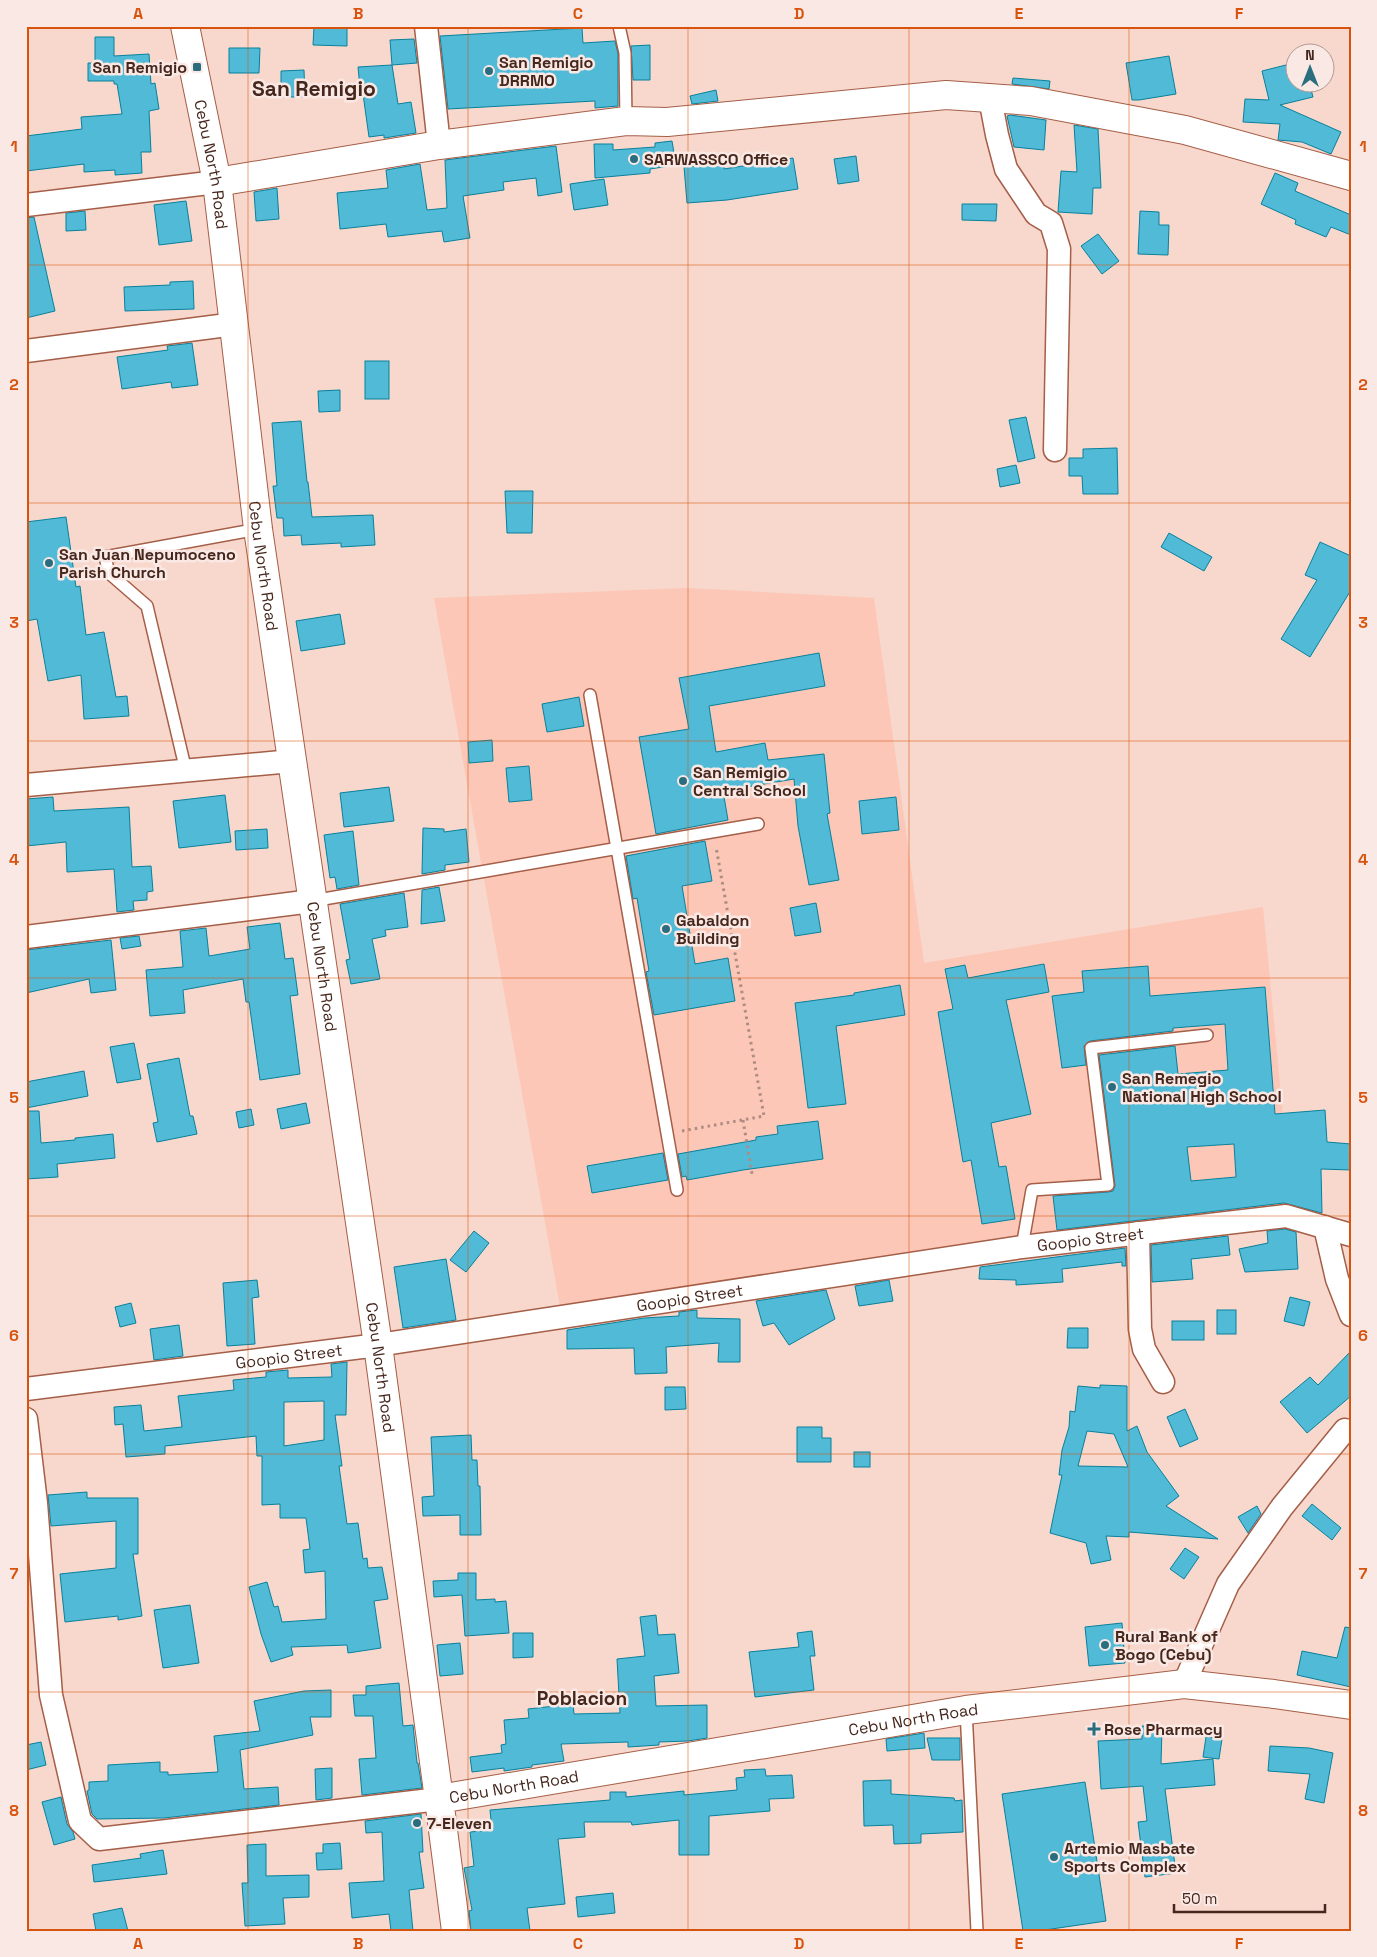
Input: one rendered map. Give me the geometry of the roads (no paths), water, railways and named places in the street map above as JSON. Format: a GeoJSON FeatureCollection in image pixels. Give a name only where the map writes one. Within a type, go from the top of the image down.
{"type":"FeatureCollection","features":[{"type":"Feature","properties":{"kind":"main road","name":"Cebu North Road"},"geometry":{"type":"LineString","coordinates":[[185,26],[217,182],[258,529],[378,1344],[440,1799],[966,1710],[1184,1684],[1351,1705]]}},
{"type":"Feature","properties":{"kind":"main road"},"geometry":{"type":"LineString","coordinates":[[217,182],[439,146],[626,121],[667,122],[946,94],[1031,101],[1185,130],[1351,176]]}},
{"type":"Feature","properties":{"kind":"main road"},"geometry":{"type":"LineString","coordinates":[[440,1799],[456,1931]]}},
{"type":"Feature","properties":{"kind":"street"},"geometry":{"type":"LineString","coordinates":[[426,26],[439,146]]}},
{"type":"Feature","properties":{"kind":"street"},"geometry":{"type":"LineString","coordinates":[[990,98],[997,136],[1006,169],[1036,214],[1052,223],[1059,249],[1056,450]]}},
{"type":"Feature","properties":{"kind":"street"},"geometry":{"type":"LineString","coordinates":[[26,205],[217,182]]}},
{"type":"Feature","properties":{"kind":"street"},"geometry":{"type":"LineString","coordinates":[[26,351],[235,324]]}},
{"type":"Feature","properties":{"kind":"street"},"geometry":{"type":"LineString","coordinates":[[26,785],[292,761]]}},
{"type":"Feature","properties":{"kind":"street"},"geometry":{"type":"LineString","coordinates":[[26,937],[312,901]]}},
{"type":"Feature","properties":{"kind":"street","name":"Goopio Street"},"geometry":{"type":"LineString","coordinates":[[26,1389],[378,1344],[1022,1247],[1138,1233],[1286,1216],[1351,1235]]}},
{"type":"Feature","properties":{"kind":"street"},"geometry":{"type":"LineString","coordinates":[[1325,1227],[1338,1278],[1351,1315]]}},
{"type":"Feature","properties":{"kind":"street"},"geometry":{"type":"LineString","coordinates":[[1138,1233],[1140,1329],[1144,1348],[1163,1382]]}},
{"type":"Feature","properties":{"kind":"street"},"geometry":{"type":"LineString","coordinates":[[26,1420],[36,1503],[51,1695],[80,1821],[99,1839],[440,1799]]}},
{"type":"Feature","properties":{"kind":"street"},"geometry":{"type":"LineString","coordinates":[[1184,1684],[1228,1584],[1282,1507],[1345,1430]]}},
{"type":"Feature","properties":{"kind":"lane"},"geometry":{"type":"LineString","coordinates":[[619,26],[626,53],[626,121]]}},
{"type":"Feature","properties":{"kind":"lane"},"geometry":{"type":"LineString","coordinates":[[186,772],[147,606],[110,573],[106,557],[258,529]]}},
{"type":"Feature","properties":{"kind":"lane"},"geometry":{"type":"LineString","coordinates":[[590,695],[677,1190]]}},
{"type":"Feature","properties":{"kind":"lane"},"geometry":{"type":"LineString","coordinates":[[312,901],[758,824]]}},
{"type":"Feature","properties":{"kind":"lane"},"geometry":{"type":"LineString","coordinates":[[1022,1247],[1032,1190],[1108,1185],[1091,1048],[1207,1034]]}},
{"type":"Feature","properties":{"kind":"lane"},"geometry":{"type":"LineString","coordinates":[[966,1710],[977,1931]]}},
{"type":"Feature","properties":{"kind":"place","name":"San Remigio"},"geometry":{"type":"Point","coordinates":[197,67]}},
{"type":"Feature","properties":{"kind":"place","name":"San Remigio DRRMO"},"geometry":{"type":"Point","coordinates":[489,71]}},
{"type":"Feature","properties":{"kind":"place","name":"SARWASSCO Office"},"geometry":{"type":"Point","coordinates":[634,159]}},
{"type":"Feature","properties":{"kind":"place","name":"San Juan Nepumoceno Parish Church"},"geometry":{"type":"Point","coordinates":[49,563]}},
{"type":"Feature","properties":{"kind":"place","name":"San Remigio Central School"},"geometry":{"type":"Point","coordinates":[683,781]}},
{"type":"Feature","properties":{"kind":"place","name":"Gabaldon Building"},"geometry":{"type":"Point","coordinates":[666,929]}},
{"type":"Feature","properties":{"kind":"place","name":"San Remegio National High School"},"geometry":{"type":"Point","coordinates":[1112,1087]}},
{"type":"Feature","properties":{"kind":"place","name":"Rural Bank of Bogo (Cebu)"},"geometry":{"type":"Point","coordinates":[1105,1645]}},
{"type":"Feature","properties":{"kind":"place","name":"Rose Pharmacy"},"geometry":{"type":"Point","coordinates":[1094,1729]}},
{"type":"Feature","properties":{"kind":"place","name":"7-Eleven"},"geometry":{"type":"Point","coordinates":[417,1823]}},
{"type":"Feature","properties":{"kind":"place","name":"Artemio Masbate Sports Complex"},"geometry":{"type":"Point","coordinates":[1054,1857]}},
{"type":"Feature","properties":{"kind":"district","name":"San Remigio"},"geometry":{"type":"Point","coordinates":[314,89]}},
{"type":"Feature","properties":{"kind":"district","name":"Poblacion"},"geometry":{"type":"Point","coordinates":[582,1698]}}]}
